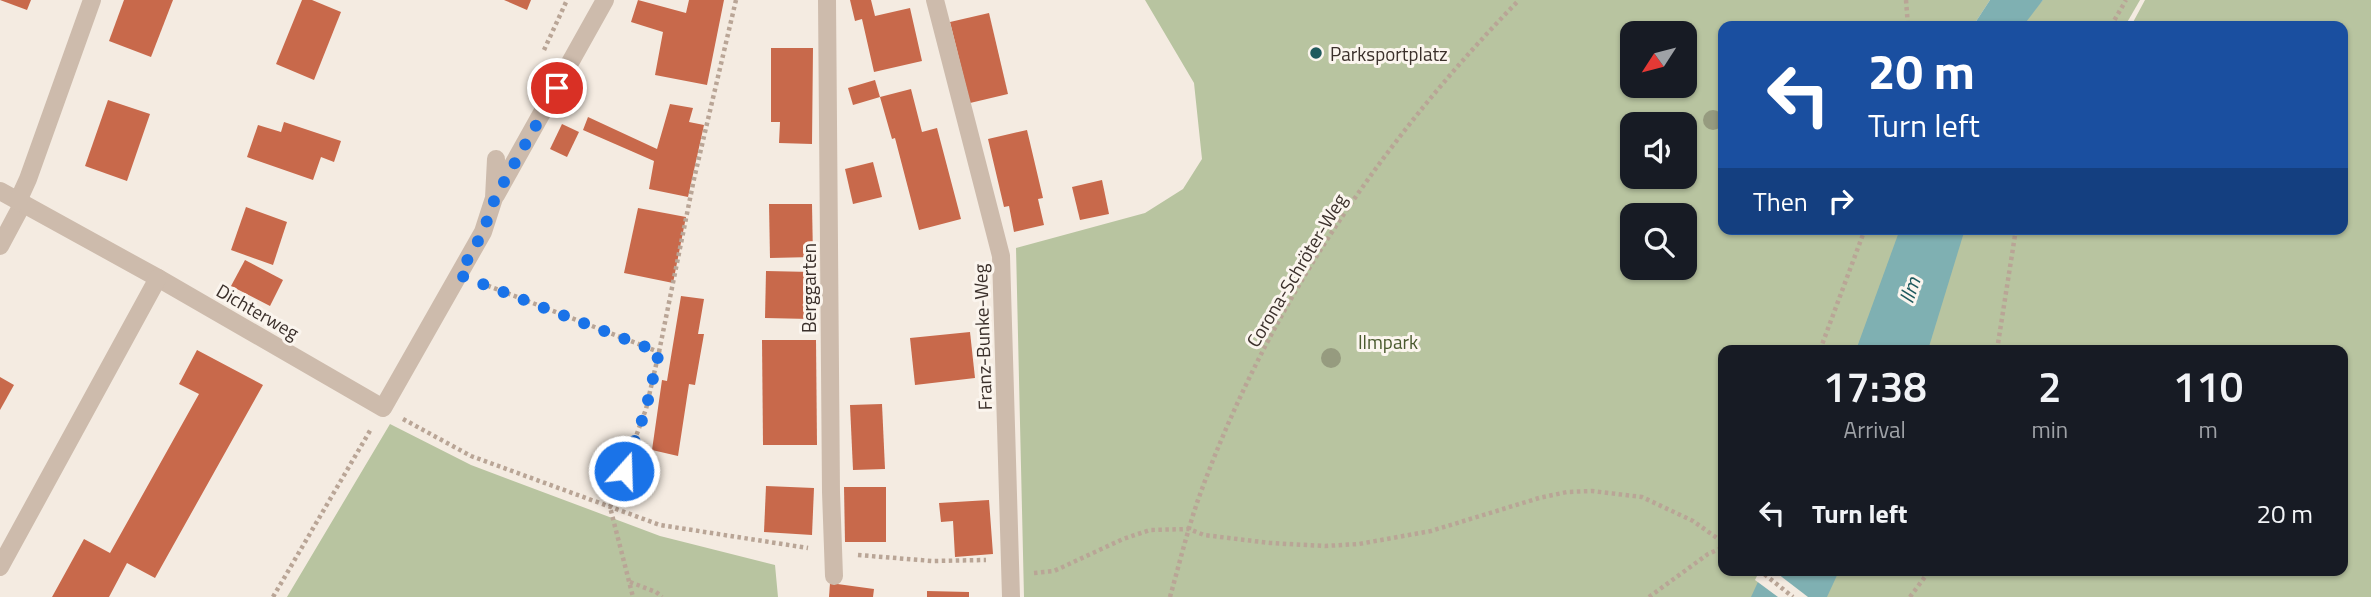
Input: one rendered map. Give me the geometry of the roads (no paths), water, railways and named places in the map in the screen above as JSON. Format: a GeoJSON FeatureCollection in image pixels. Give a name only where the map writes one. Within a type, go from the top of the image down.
{"type":"FeatureCollection","features":[{"type":"Feature","properties":{"kind":"street"},"geometry":{"type":"LineString","coordinates":[[0,246],[21,202],[92,0]]}},
{"type":"Feature","properties":{"kind":"street"},"geometry":{"type":"LineString","coordinates":[[495,198],[606,0]]}},
{"type":"Feature","properties":{"kind":"street","name":"Berggarten"},"geometry":{"type":"LineString","coordinates":[[827,0],[834,576]]}},
{"type":"Feature","properties":{"kind":"street","name":"Franz-Bunke-Weg"},"geometry":{"type":"LineString","coordinates":[[935,0],[1001,257],[1011,597]]}},
{"type":"Feature","properties":{"kind":"street"},"geometry":{"type":"LineString","coordinates":[[495,198],[496,159]]}},
{"type":"Feature","properties":{"kind":"street","name":"Dichterweg"},"geometry":{"type":"LineString","coordinates":[[0,191],[158,278],[383,408],[483,232],[495,198]]}},
{"type":"Feature","properties":{"kind":"street"},"geometry":{"type":"LineString","coordinates":[[0,567],[158,278]]}},
{"type":"Feature","properties":{"kind":"water"},"geometry":{"type":"Polygon","coordinates":[[[1990,0],[2043,0],[2027,21],[1976,21],[1990,0]]]}},
{"type":"Feature","properties":{"kind":"water","name":"Ilm"},"geometry":{"type":"Polygon","coordinates":[[[1898,235],[1963,235],[1930,345],[1858,345],[1898,235]]]}},
{"type":"Feature","properties":{"kind":"water"},"geometry":{"type":"Polygon","coordinates":[[[1761,576],[1837,576],[1827,597],[1751,597],[1761,576]]]}},
{"type":"Feature","properties":{"kind":"place","name":"Parksportplatz"},"geometry":{"type":"Point","coordinates":[1316,53]}},
{"type":"Feature","properties":{"kind":"park label","name":"Ilmpark"},"geometry":{"type":"Point","coordinates":[1388,341]}}]}
